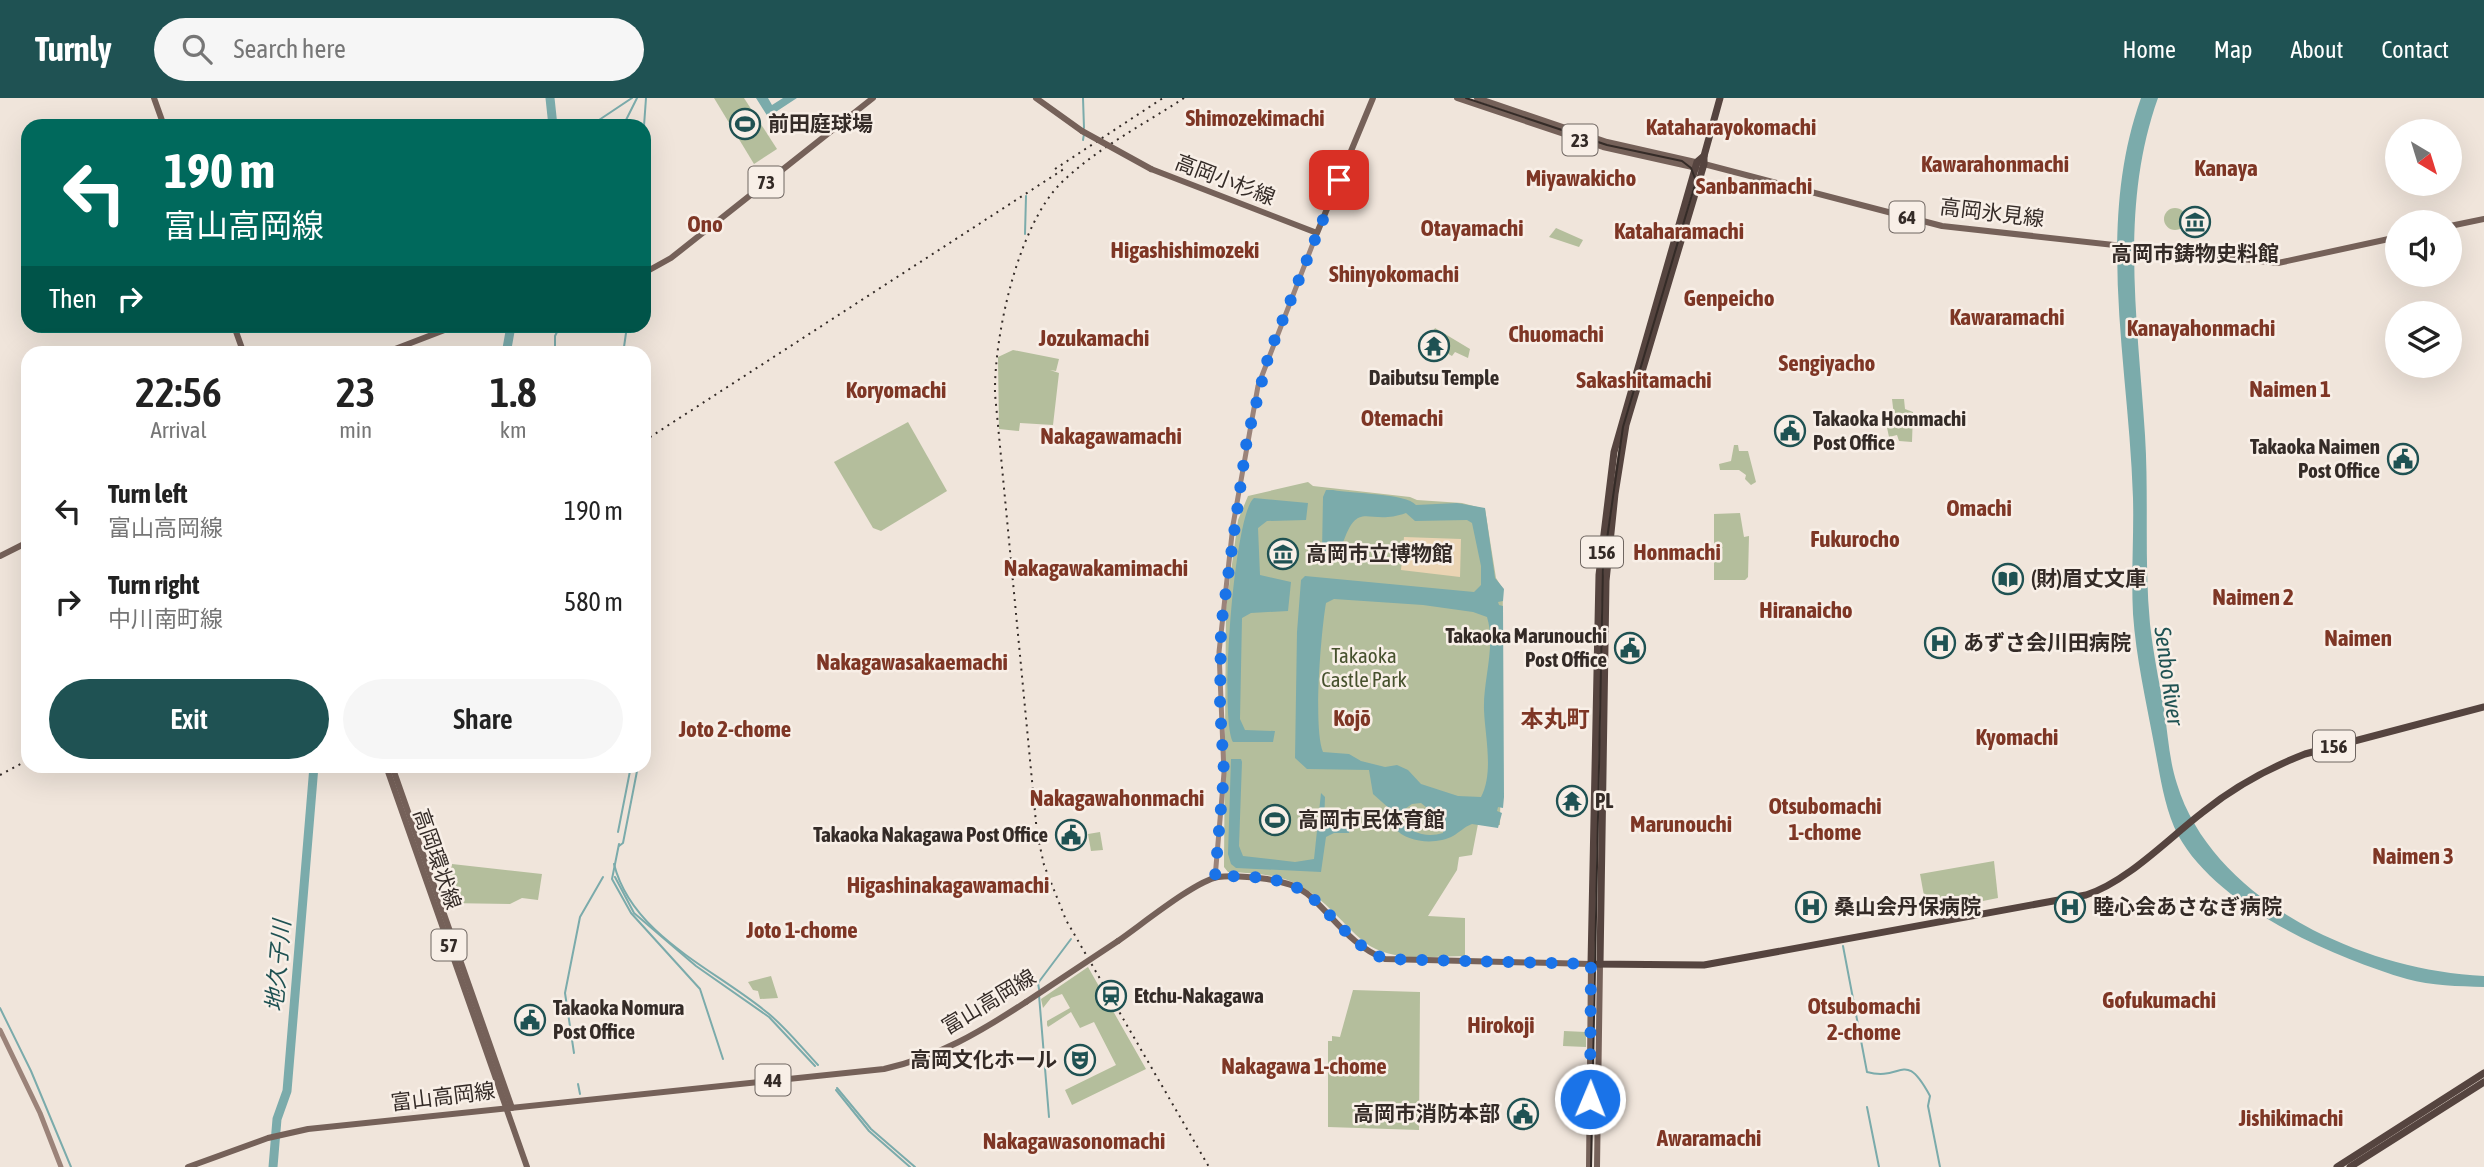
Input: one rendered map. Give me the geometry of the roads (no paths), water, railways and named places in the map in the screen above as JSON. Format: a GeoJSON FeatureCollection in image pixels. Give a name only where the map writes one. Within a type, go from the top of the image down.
{"type":"FeatureCollection","features":[{"type":"Feature","properties":{"kind":"highway","name":"156"},"geometry":{"type":"LineString","coordinates":[[1720,98],[1626,425],[1615,494],[1606,581],[1595,964],[1704,965],[2086,895],[2110,885],[2177,832],[2251,779],[2305,754],[2484,708]]}},
{"type":"Feature","properties":{"kind":"highway"},"geometry":{"type":"LineString","coordinates":[[2337,1167],[2484,1073]]}},
{"type":"Feature","properties":{"kind":"highway"},"geometry":{"type":"LineString","coordinates":[[2350,1167],[2484,1082]]}},
{"type":"Feature","properties":{"kind":"main road"},"geometry":{"type":"LineString","coordinates":[[154,98],[162,119]]}},
{"type":"Feature","properties":{"kind":"main road","name":"73"},"geometry":{"type":"LineString","coordinates":[[651,269],[671,258],[873,98]]}},
{"type":"Feature","properties":{"kind":"main road","name":"高岡小杉線"},"geometry":{"type":"LineString","coordinates":[[1036,98],[1062,119],[1151,169],[1317,233]]}},
{"type":"Feature","properties":{"kind":"main road"},"geometry":{"type":"LineString","coordinates":[[1373,98],[1258,386],[1233,525],[1219,652],[1224,773],[1215,877],[1254,878],[1295,886],[1310,896],[1354,941],[1369,953],[1385,959],[1595,964]]}},
{"type":"Feature","properties":{"kind":"main road","name":"23"},"geometry":{"type":"LineString","coordinates":[[1457,98],[1603,147],[1700,163]]}},
{"type":"Feature","properties":{"kind":"main road","name":"23"},"geometry":{"type":"LineString","coordinates":[[1477,98],[1607,142],[1700,163]]}},
{"type":"Feature","properties":{"kind":"main road","name":"高岡氷見線"},"geometry":{"type":"LineString","coordinates":[[1700,163],[1942,226],[2115,246],[2278,263],[2385,240]]}},
{"type":"Feature","properties":{"kind":"main road"},"geometry":{"type":"LineString","coordinates":[[2462,224],[2484,219]]}},
{"type":"Feature","properties":{"kind":"main road"},"geometry":{"type":"LineString","coordinates":[[403,346],[437,333]]}},
{"type":"Feature","properties":{"kind":"main road"},"geometry":{"type":"LineString","coordinates":[[0,556],[21,546]]}},
{"type":"Feature","properties":{"kind":"main road","name":"高岡環状線"},"geometry":{"type":"LineString","coordinates":[[390,773],[394,779]]}},
{"type":"Feature","properties":{"kind":"main road","name":"高岡環状線"},"geometry":{"type":"LineString","coordinates":[[393,773],[509,1107],[527,1167]]}},
{"type":"Feature","properties":{"kind":"main road","name":"富山高岡線"},"geometry":{"type":"LineString","coordinates":[[188,1167],[283,1134],[509,1107],[884,1069],[910,1063],[958,1045],[1215,877]]}},
{"type":"Feature","properties":{"kind":"main road"},"geometry":{"type":"LineString","coordinates":[[1589,1167],[1595,964]]}},
{"type":"Feature","properties":{"kind":"main road"},"geometry":{"type":"LineString","coordinates":[[1595,964],[1597,1167]]}},
{"type":"Feature","properties":{"kind":"main road"},"geometry":{"type":"LineString","coordinates":[[0,1030],[40,1113],[61,1167]]}},
{"type":"Feature","properties":{"kind":"water"},"geometry":{"type":"Polygon","coordinates":[[[756,98],[768,98],[772,105],[783,98],[797,98],[768,117],[756,98]]]}},
{"type":"Feature","properties":{"kind":"water"},"geometry":{"type":"Polygon","coordinates":[[[2141,98],[2158,98],[2146,139],[2139,181],[2134,265],[2146,459],[2148,600],[2170,756],[2186,808],[2198,830],[2230,870],[2249,888],[2291,918],[2333,940],[2375,956],[2418,967],[2484,976],[2484,987],[2407,979],[2345,957],[2279,926],[2220,885],[2196,861],[2173,825],[2161,779],[2134,630],[2133,498],[2118,296],[2120,196],[2127,147],[2141,98]]]}},
{"type":"Feature","properties":{"kind":"water"},"geometry":{"type":"Polygon","coordinates":[[[1326,490],[1390,496],[1416,505],[1457,503],[1485,508],[1495,578],[1504,589],[1503,601],[1498,602],[1503,606],[1504,797],[1503,808],[1498,807],[1497,811],[1502,813],[1498,828],[1472,824],[1439,841],[1406,837],[1395,828],[1391,810],[1373,794],[1369,770],[1307,769],[1295,758],[1297,632],[1301,580],[1305,576],[1474,592],[1481,585],[1481,566],[1472,523],[1467,520],[1415,521],[1406,513],[1392,517],[1364,516],[1352,524],[1340,552],[1322,552],[1323,497],[1326,490]],[[1334,599],[1326,603],[1320,657],[1318,702],[1323,752],[1349,754],[1361,761],[1385,767],[1397,765],[1408,770],[1421,784],[1458,796],[1481,797],[1488,766],[1484,710],[1490,651],[1487,617],[1473,612],[1423,605],[1334,599]],[[1421,803],[1412,804],[1402,811],[1400,821],[1419,833],[1443,833],[1443,821],[1421,803]]]}},
{"type":"Feature","properties":{"kind":"water"},"geometry":{"type":"Polygon","coordinates":[[[1254,498],[1308,503],[1306,520],[1267,521],[1258,528],[1260,575],[1291,582],[1288,611],[1251,613],[1242,618],[1240,719],[1245,730],[1275,731],[1273,742],[1233,742],[1229,725],[1228,696],[1231,617],[1240,539],[1247,512],[1254,498]]]}},
{"type":"Feature","properties":{"kind":"water"},"geometry":{"type":"Polygon","coordinates":[[[1231,759],[1241,759],[1242,762],[1239,846],[1243,856],[1295,862],[1314,859],[1321,793],[1325,797],[1324,824],[1350,827],[1349,833],[1334,833],[1326,837],[1321,872],[1236,868],[1231,864],[1228,854],[1231,759]]]}},
{"type":"Feature","properties":{"kind":"waterway","name":"地久子川"},"geometry":{"type":"LineString","coordinates":[[550,98],[552,119]]}},
{"type":"Feature","properties":{"kind":"waterway"},"geometry":{"type":"LineString","coordinates":[[600,119],[632,98]]}},
{"type":"Feature","properties":{"kind":"waterway"},"geometry":{"type":"LineString","coordinates":[[626,119],[637,98]]}},
{"type":"Feature","properties":{"kind":"waterway"},"geometry":{"type":"LineString","coordinates":[[644,119],[646,98]]}},
{"type":"Feature","properties":{"kind":"waterway"},"geometry":{"type":"LineString","coordinates":[[1083,98],[1084,128]]}},
{"type":"Feature","properties":{"kind":"waterway"},"geometry":{"type":"LineString","coordinates":[[1083,140],[1084,134]]}},
{"type":"Feature","properties":{"kind":"waterway"},"geometry":{"type":"LineString","coordinates":[[1025,234],[1026,196]]}},
{"type":"Feature","properties":{"kind":"waterway","name":"地久子川"},"geometry":{"type":"LineString","coordinates":[[507,346],[510,333]]}},
{"type":"Feature","properties":{"kind":"waterway"},"geometry":{"type":"LineString","coordinates":[[555,346],[556,333]]}},
{"type":"Feature","properties":{"kind":"waterway"},"geometry":{"type":"LineString","coordinates":[[624,346],[626,333]]}},
{"type":"Feature","properties":{"kind":"waterway","name":"地久子川"},"geometry":{"type":"LineString","coordinates":[[273,1167],[277,1119],[287,1091],[313,773]]}},
{"type":"Feature","properties":{"kind":"waterway"},"geometry":{"type":"LineString","coordinates":[[618,832],[630,773]]}},
{"type":"Feature","properties":{"kind":"waterway"},"geometry":{"type":"LineString","coordinates":[[619,846],[623,843],[637,773]]}},
{"type":"Feature","properties":{"kind":"waterway"},"geometry":{"type":"LineString","coordinates":[[619,844],[612,879],[631,913],[700,989],[723,1059]]}},
{"type":"Feature","properties":{"kind":"waterway"},"geometry":{"type":"LineString","coordinates":[[614,864],[624,889],[638,911],[657,931],[769,1014],[818,1065]]}},
{"type":"Feature","properties":{"kind":"waterway"},"geometry":{"type":"LineString","coordinates":[[574,1053],[565,993],[580,917],[603,877]]}},
{"type":"Feature","properties":{"kind":"waterway"},"geometry":{"type":"LineString","coordinates":[[615,877],[634,913],[696,966],[769,1017],[815,1066]]}},
{"type":"Feature","properties":{"kind":"waterway"},"geometry":{"type":"LineString","coordinates":[[1039,989],[1038,983],[1071,939]]}},
{"type":"Feature","properties":{"kind":"waterway"},"geometry":{"type":"LineString","coordinates":[[1843,946],[1867,1072],[1879,1074],[1908,1070],[1921,1082],[1930,1096],[1928,1106],[1940,1167]]}},
{"type":"Feature","properties":{"kind":"waterway"},"geometry":{"type":"LineString","coordinates":[[1039,995],[1049,1117]]}},
{"type":"Feature","properties":{"kind":"waterway"},"geometry":{"type":"LineString","coordinates":[[0,1008],[31,1071],[71,1167]]}},
{"type":"Feature","properties":{"kind":"waterway"},"geometry":{"type":"LineString","coordinates":[[578,1084],[580,1094]]}},
{"type":"Feature","properties":{"kind":"waterway"},"geometry":{"type":"LineString","coordinates":[[837,1088],[871,1129],[915,1167]]}},
{"type":"Feature","properties":{"kind":"waterway"},"geometry":{"type":"LineString","coordinates":[[836,1090],[869,1131],[910,1167]]}},
{"type":"Feature","properties":{"kind":"waterway"},"geometry":{"type":"LineString","coordinates":[[1867,1107],[1879,1167]]}},
{"type":"Feature","properties":{"kind":"tram line"},"geometry":{"type":"LineString","coordinates":[[1466,98],[1607,145],[1682,161],[1691,168],[1696,181],[1623,427],[1603,567],[1591,1167]]}},
{"type":"Feature","properties":{"kind":"railway"},"geometry":{"type":"LineString","coordinates":[[1055,169],[1163,98]]}},
{"type":"Feature","properties":{"kind":"railway"},"geometry":{"type":"LineString","coordinates":[[1184,98],[1075,170],[1046,202],[1032,226],[1012,282],[999,342],[995,394],[1037,833],[1044,865],[1066,920],[1209,1167]]}},
{"type":"Feature","properties":{"kind":"railway"},"geometry":{"type":"LineString","coordinates":[[651,436],[1067,167]]}},
{"type":"Feature","properties":{"kind":"railway"},"geometry":{"type":"LineString","coordinates":[[0,775],[21,764]]}},
{"type":"Feature","properties":{"kind":"place","name":"前田庭球場"},"geometry":{"type":"Point","coordinates":[745,124]}},
{"type":"Feature","properties":{"kind":"place","name":"高岡市鋳物史料館"},"geometry":{"type":"Point","coordinates":[2195,222]}},
{"type":"Feature","properties":{"kind":"place","name":"Daibutsu Temple"},"geometry":{"type":"Point","coordinates":[1434,346]}},
{"type":"Feature","properties":{"kind":"place","name":"Takaoka Hommachi Post Office"},"geometry":{"type":"Point","coordinates":[1790,431]}},
{"type":"Feature","properties":{"kind":"place","name":"Takaoka Naimen Post Office"},"geometry":{"type":"Point","coordinates":[2403,459]}},
{"type":"Feature","properties":{"kind":"place","name":"高岡市立博物館"},"geometry":{"type":"Point","coordinates":[1283,554]}},
{"type":"Feature","properties":{"kind":"place","name":"(財)眉丈文庫"},"geometry":{"type":"Point","coordinates":[2008,579]}},
{"type":"Feature","properties":{"kind":"place","name":"あずさ会川田病院"},"geometry":{"type":"Point","coordinates":[1940,643]}},
{"type":"Feature","properties":{"kind":"place","name":"Takaoka Marunouchi Post Office"},"geometry":{"type":"Point","coordinates":[1630,648]}},
{"type":"Feature","properties":{"kind":"place","name":"PL"},"geometry":{"type":"Point","coordinates":[1572,801]}},
{"type":"Feature","properties":{"kind":"place","name":"高岡市民体育館"},"geometry":{"type":"Point","coordinates":[1275,820]}},
{"type":"Feature","properties":{"kind":"place","name":"Takaoka Nakagawa Post Office"},"geometry":{"type":"Point","coordinates":[1071,835]}},
{"type":"Feature","properties":{"kind":"place","name":"桑山会丹保病院"},"geometry":{"type":"Point","coordinates":[1811,907]}},
{"type":"Feature","properties":{"kind":"place","name":"睦心会あさなぎ病院"},"geometry":{"type":"Point","coordinates":[2070,907]}},
{"type":"Feature","properties":{"kind":"place","name":"Etchu-Nakagawa"},"geometry":{"type":"Point","coordinates":[1111,996]}},
{"type":"Feature","properties":{"kind":"place","name":"Takaoka Nomura Post Office"},"geometry":{"type":"Point","coordinates":[530,1020]}},
{"type":"Feature","properties":{"kind":"place","name":"高岡文化ホール"},"geometry":{"type":"Point","coordinates":[1080,1060]}},
{"type":"Feature","properties":{"kind":"place","name":"高岡市消防本部"},"geometry":{"type":"Point","coordinates":[1523,1114]}},
{"type":"Feature","properties":{"kind":"district","name":"Shimozekimachi"},"geometry":{"type":"Point","coordinates":[1255,118]}},
{"type":"Feature","properties":{"kind":"district","name":"Kataharayokomachi"},"geometry":{"type":"Point","coordinates":[1731,127]}},
{"type":"Feature","properties":{"kind":"district","name":"Kawarahonmachi"},"geometry":{"type":"Point","coordinates":[1995,164]}},
{"type":"Feature","properties":{"kind":"district","name":"Kanaya"},"geometry":{"type":"Point","coordinates":[2226,168]}},
{"type":"Feature","properties":{"kind":"district","name":"Miyawakicho"},"geometry":{"type":"Point","coordinates":[1581,178]}},
{"type":"Feature","properties":{"kind":"district","name":"Sanbanmachi"},"geometry":{"type":"Point","coordinates":[1754,186]}},
{"type":"Feature","properties":{"kind":"district","name":"Ono"},"geometry":{"type":"Point","coordinates":[705,224]}},
{"type":"Feature","properties":{"kind":"district","name":"Otayamachi"},"geometry":{"type":"Point","coordinates":[1472,228]}},
{"type":"Feature","properties":{"kind":"district","name":"Kataharamachi"},"geometry":{"type":"Point","coordinates":[1679,231]}},
{"type":"Feature","properties":{"kind":"district","name":"Higashishimozeki"},"geometry":{"type":"Point","coordinates":[1185,250]}},
{"type":"Feature","properties":{"kind":"district","name":"Shinyokomachi"},"geometry":{"type":"Point","coordinates":[1394,274]}},
{"type":"Feature","properties":{"kind":"district","name":"Genpeicho"},"geometry":{"type":"Point","coordinates":[1729,298]}},
{"type":"Feature","properties":{"kind":"district","name":"Kawaramachi"},"geometry":{"type":"Point","coordinates":[2007,317]}},
{"type":"Feature","properties":{"kind":"district","name":"Kanayahonmachi"},"geometry":{"type":"Point","coordinates":[2201,328]}},
{"type":"Feature","properties":{"kind":"district","name":"Chuomachi"},"geometry":{"type":"Point","coordinates":[1556,334]}},
{"type":"Feature","properties":{"kind":"district","name":"Jozukamachi"},"geometry":{"type":"Point","coordinates":[1094,338]}},
{"type":"Feature","properties":{"kind":"district","name":"Sengiyacho"},"geometry":{"type":"Point","coordinates":[1827,363]}},
{"type":"Feature","properties":{"kind":"district","name":"Sakashitamachi"},"geometry":{"type":"Point","coordinates":[1644,380]}},
{"type":"Feature","properties":{"kind":"district","name":"Naimen 1"},"geometry":{"type":"Point","coordinates":[2290,389]}},
{"type":"Feature","properties":{"kind":"district","name":"Koryomachi"},"geometry":{"type":"Point","coordinates":[896,390]}},
{"type":"Feature","properties":{"kind":"district","name":"Otemachi"},"geometry":{"type":"Point","coordinates":[1402,418]}},
{"type":"Feature","properties":{"kind":"district","name":"Nakagawamachi"},"geometry":{"type":"Point","coordinates":[1111,436]}},
{"type":"Feature","properties":{"kind":"district","name":"Omachi"},"geometry":{"type":"Point","coordinates":[1979,508]}},
{"type":"Feature","properties":{"kind":"district","name":"Fukurocho"},"geometry":{"type":"Point","coordinates":[1855,539]}},
{"type":"Feature","properties":{"kind":"district","name":"Honmachi"},"geometry":{"type":"Point","coordinates":[1677,552]}},
{"type":"Feature","properties":{"kind":"district","name":"Nakagawakamimachi"},"geometry":{"type":"Point","coordinates":[1096,568]}},
{"type":"Feature","properties":{"kind":"district","name":"Naimen 2"},"geometry":{"type":"Point","coordinates":[2253,597]}},
{"type":"Feature","properties":{"kind":"district","name":"Hiranaicho"},"geometry":{"type":"Point","coordinates":[1806,610]}},
{"type":"Feature","properties":{"kind":"district","name":"Naimen"},"geometry":{"type":"Point","coordinates":[2358,638]}},
{"type":"Feature","properties":{"kind":"district","name":"Nakagawasakaemachi"},"geometry":{"type":"Point","coordinates":[912,662]}},
{"type":"Feature","properties":{"kind":"district","name":"Kojō"},"geometry":{"type":"Point","coordinates":[1352,718]}},
{"type":"Feature","properties":{"kind":"district","name":"本丸町"},"geometry":{"type":"Point","coordinates":[1555,719]}},
{"type":"Feature","properties":{"kind":"district","name":"Joto 2-chome"},"geometry":{"type":"Point","coordinates":[735,729]}},
{"type":"Feature","properties":{"kind":"district","name":"Kyomachi"},"geometry":{"type":"Point","coordinates":[2017,737]}},
{"type":"Feature","properties":{"kind":"district","name":"Nakagawahonmachi"},"geometry":{"type":"Point","coordinates":[1117,798]}},
{"type":"Feature","properties":{"kind":"district","name":"Otsubomachi 1-chome"},"geometry":{"type":"Point","coordinates":[1825,819]}},
{"type":"Feature","properties":{"kind":"district","name":"Marunouchi"},"geometry":{"type":"Point","coordinates":[1681,824]}},
{"type":"Feature","properties":{"kind":"district","name":"Naimen 3"},"geometry":{"type":"Point","coordinates":[2413,856]}},
{"type":"Feature","properties":{"kind":"district","name":"Higashinakagawamachi"},"geometry":{"type":"Point","coordinates":[948,885]}},
{"type":"Feature","properties":{"kind":"district","name":"Joto 1-chome"},"geometry":{"type":"Point","coordinates":[802,930]}},
{"type":"Feature","properties":{"kind":"district","name":"Gofukumachi"},"geometry":{"type":"Point","coordinates":[2159,1000]}},
{"type":"Feature","properties":{"kind":"district","name":"Otsubomachi 2-chome"},"geometry":{"type":"Point","coordinates":[1864,1019]}},
{"type":"Feature","properties":{"kind":"district","name":"Hirokoji"},"geometry":{"type":"Point","coordinates":[1501,1025]}},
{"type":"Feature","properties":{"kind":"district","name":"Nakagawa 1-chome"},"geometry":{"type":"Point","coordinates":[1304,1066]}},
{"type":"Feature","properties":{"kind":"district","name":"Jishikimachi"},"geometry":{"type":"Point","coordinates":[2291,1118]}},
{"type":"Feature","properties":{"kind":"district","name":"Awaramachi"},"geometry":{"type":"Point","coordinates":[1709,1138]}},
{"type":"Feature","properties":{"kind":"district","name":"Nakagawasonomachi"},"geometry":{"type":"Point","coordinates":[1074,1141]}},
{"type":"Feature","properties":{"kind":"park label","name":"Takaoka Castle Park"},"geometry":{"type":"Point","coordinates":[1364,668]}},
{"type":"Feature","properties":{"kind":"water label","name":"Senbo River"},"geometry":{"type":"Point","coordinates":[2169,676]}}]}
